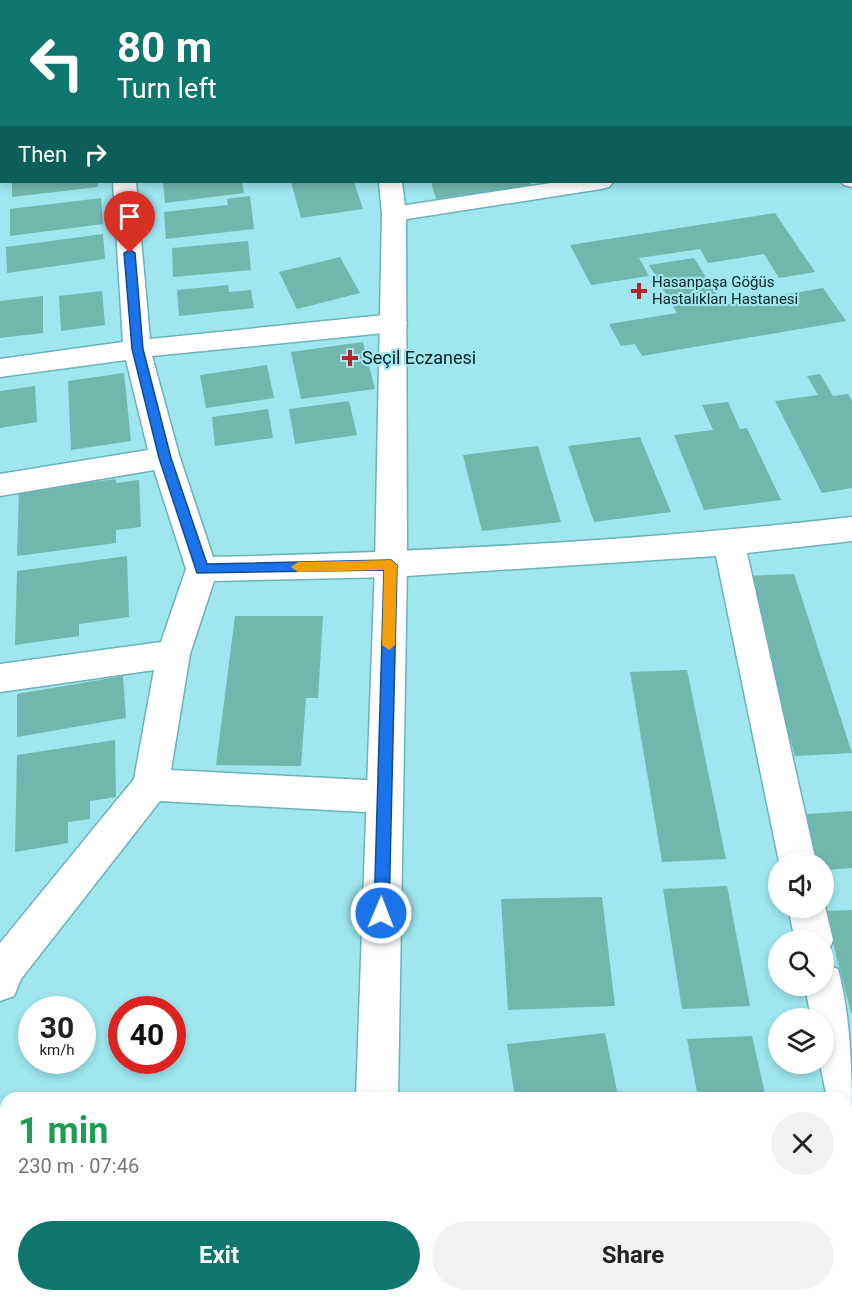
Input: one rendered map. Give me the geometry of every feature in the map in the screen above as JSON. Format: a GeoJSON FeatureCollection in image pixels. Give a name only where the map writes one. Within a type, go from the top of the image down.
{"type":"FeatureCollection","features":[{"type":"Feature","properties":{"kind":"street"},"geometry":{"type":"LineString","coordinates":[[1,972],[152,785],[173,654],[202,569],[165,458],[137,349],[124,183]]}},
{"type":"Feature","properties":{"kind":"street"},"geometry":{"type":"LineString","coordinates":[[377,1092],[391,565],[394,214],[391,183]]}},
{"type":"Feature","properties":{"kind":"street"},"geometry":{"type":"LineString","coordinates":[[394,214],[595,183]]}},
{"type":"Feature","properties":{"kind":"street"},"geometry":{"type":"LineString","coordinates":[[0,368],[137,349],[393,323]]}},
{"type":"Feature","properties":{"kind":"street"},"geometry":{"type":"LineString","coordinates":[[0,485],[165,458]]}},
{"type":"Feature","properties":{"kind":"street"},"geometry":{"type":"LineString","coordinates":[[202,569],[391,565],[729,543],[852,530]]}},
{"type":"Feature","properties":{"kind":"street"},"geometry":{"type":"LineString","coordinates":[[729,543],[796,852]]}},
{"type":"Feature","properties":{"kind":"street"},"geometry":{"type":"LineString","coordinates":[[0,678],[173,654]]}},
{"type":"Feature","properties":{"kind":"street"},"geometry":{"type":"LineString","coordinates":[[152,785],[384,797]]}},
{"type":"Feature","properties":{"kind":"street"},"geometry":{"type":"LineString","coordinates":[[827,996],[847,1092]]}},
{"type":"Feature","properties":{"kind":"building"},"geometry":{"type":"Polygon","coordinates":[[[12,183],[98,183],[98,187],[12,197],[12,183]]]}},
{"type":"Feature","properties":{"kind":"building"},"geometry":{"type":"Polygon","coordinates":[[[163,183],[242,183],[244,193],[165,203],[163,183]]]}},
{"type":"Feature","properties":{"kind":"building"},"geometry":{"type":"Polygon","coordinates":[[[291,183],[354,183],[363,209],[301,218],[291,183]]]}},
{"type":"Feature","properties":{"kind":"building"},"geometry":{"type":"Polygon","coordinates":[[[431,183],[530,183],[531,186],[436,199],[431,183]]]}},
{"type":"Feature","properties":{"kind":"building"},"geometry":{"type":"Polygon","coordinates":[[[250,196],[254,229],[166,239],[164,212],[228,205],[227,199],[250,196]]]}},
{"type":"Feature","properties":{"kind":"building"},"geometry":{"type":"Polygon","coordinates":[[[101,198],[103,224],[10,236],[10,209],[101,198]]]}},
{"type":"Feature","properties":{"kind":"building"},"geometry":{"type":"Polygon","coordinates":[[[775,213],[815,272],[779,278],[764,254],[708,263],[700,249],[639,258],[649,276],[591,285],[570,245],[775,213]]]}},
{"type":"Feature","properties":{"kind":"building"},"geometry":{"type":"Polygon","coordinates":[[[103,234],[105,259],[7,273],[6,247],[103,234]]]}},
{"type":"Feature","properties":{"kind":"building"},"geometry":{"type":"Polygon","coordinates":[[[248,241],[251,270],[173,277],[172,248],[248,241]]]}},
{"type":"Feature","properties":{"kind":"building"},"geometry":{"type":"Polygon","coordinates":[[[340,257],[360,293],[297,309],[279,272],[340,257]]]}},
{"type":"Feature","properties":{"kind":"building"},"geometry":{"type":"Polygon","coordinates":[[[694,258],[723,305],[823,288],[846,321],[642,356],[635,344],[621,346],[609,324],[677,313],[649,265],[694,258]]]}},
{"type":"Feature","properties":{"kind":"building"},"geometry":{"type":"Polygon","coordinates":[[[228,285],[229,292],[251,290],[254,308],[179,316],[177,290],[228,285]]]}},
{"type":"Feature","properties":{"kind":"building"},"geometry":{"type":"Polygon","coordinates":[[[102,291],[105,325],[61,331],[59,296],[102,291]]]}},
{"type":"Feature","properties":{"kind":"building"},"geometry":{"type":"Polygon","coordinates":[[[43,296],[43,333],[0,338],[0,301],[43,296]]]}},
{"type":"Feature","properties":{"kind":"building"},"geometry":{"type":"Polygon","coordinates":[[[363,342],[375,389],[301,399],[291,352],[363,342]]]}},
{"type":"Feature","properties":{"kind":"building"},"geometry":{"type":"Polygon","coordinates":[[[267,365],[274,398],[206,408],[200,375],[267,365]]]}},
{"type":"Feature","properties":{"kind":"building"},"geometry":{"type":"Polygon","coordinates":[[[124,373],[131,441],[71,450],[68,381],[124,373]]]}},
{"type":"Feature","properties":{"kind":"building"},"geometry":{"type":"Polygon","coordinates":[[[820,374],[833,396],[848,394],[852,401],[852,488],[822,493],[775,401],[818,395],[807,376],[820,374]]]}},
{"type":"Feature","properties":{"kind":"building"},"geometry":{"type":"Polygon","coordinates":[[[35,386],[37,422],[0,428],[0,391],[35,386]]]}},
{"type":"Feature","properties":{"kind":"building"},"geometry":{"type":"Polygon","coordinates":[[[349,401],[357,435],[295,444],[289,409],[349,401]]]}},
{"type":"Feature","properties":{"kind":"building"},"geometry":{"type":"Polygon","coordinates":[[[728,402],[740,429],[747,428],[781,500],[704,510],[674,435],[713,430],[702,405],[728,402]]]}},
{"type":"Feature","properties":{"kind":"building"},"geometry":{"type":"Polygon","coordinates":[[[268,409],[273,438],[215,446],[212,417],[268,409]]]}},
{"type":"Feature","properties":{"kind":"building"},"geometry":{"type":"Polygon","coordinates":[[[640,437],[671,512],[594,522],[568,446],[640,437]]]}},
{"type":"Feature","properties":{"kind":"building"},"geometry":{"type":"Polygon","coordinates":[[[538,446],[561,522],[482,531],[463,455],[538,446]]]}},
{"type":"Feature","properties":{"kind":"building"},"geometry":{"type":"Polygon","coordinates":[[[116,479],[116,483],[139,480],[141,527],[116,530],[116,543],[17,556],[19,491],[116,479]]]}},
{"type":"Feature","properties":{"kind":"building"},"geometry":{"type":"Polygon","coordinates":[[[127,556],[129,617],[79,624],[79,636],[15,645],[17,571],[127,556]]]}},
{"type":"Feature","properties":{"kind":"building"},"geometry":{"type":"Polygon","coordinates":[[[794,574],[852,753],[795,756],[743,576],[794,574]]]}},
{"type":"Feature","properties":{"kind":"building"},"geometry":{"type":"Polygon","coordinates":[[[235,616],[323,616],[318,698],[306,698],[301,766],[216,765],[235,616]]]}},
{"type":"Feature","properties":{"kind":"building"},"geometry":{"type":"Polygon","coordinates":[[[687,670],[726,859],[662,862],[630,672],[687,670]]]}},
{"type":"Feature","properties":{"kind":"building"},"geometry":{"type":"Polygon","coordinates":[[[123,676],[126,718],[17,737],[17,694],[123,676]]]}},
{"type":"Feature","properties":{"kind":"building"},"geometry":{"type":"Polygon","coordinates":[[[115,740],[116,797],[90,801],[90,819],[68,822],[68,843],[15,852],[17,755],[115,740]]]}},
{"type":"Feature","properties":{"kind":"building"},"geometry":{"type":"Polygon","coordinates":[[[852,811],[852,868],[834,869],[834,852],[803,852],[792,815],[852,811]]]}},
{"type":"Feature","properties":{"kind":"building"},"geometry":{"type":"Polygon","coordinates":[[[727,886],[750,1006],[682,1009],[663,889],[727,886]]]}},
{"type":"Feature","properties":{"kind":"building"},"geometry":{"type":"Polygon","coordinates":[[[602,897],[615,1006],[508,1010],[501,899],[602,897]]]}},
{"type":"Feature","properties":{"kind":"building"},"geometry":{"type":"Polygon","coordinates":[[[852,910],[852,1013],[834,946],[834,930],[830,930],[827,918],[834,918],[834,911],[852,910]]]}},
{"type":"Feature","properties":{"kind":"building"},"geometry":{"type":"Polygon","coordinates":[[[605,1033],[617,1091],[620,1092],[514,1092],[507,1044],[605,1033]]]}},
{"type":"Feature","properties":{"kind":"building"},"geometry":{"type":"Polygon","coordinates":[[[752,1036],[765,1092],[697,1092],[687,1039],[752,1036]]]}},
{"type":"Feature","properties":{"kind":"slow traffic"},"geometry":{"type":"LineString","coordinates":[[298,567],[391,565],[389,645]]}},
{"type":"Feature","properties":{"kind":"place","name":"Hasanpaşa Göğüs Hastalıkları Hastanesi"},"geometry":{"type":"Point","coordinates":[639,291]}},
{"type":"Feature","properties":{"kind":"place","name":"Seçil Eczanesi"},"geometry":{"type":"Point","coordinates":[350,358]}},
{"type":"Feature","properties":{"kind":"route"},"geometry":{"type":"LineString","coordinates":[[130,253],[137,349],[165,458],[202,569],[391,565],[381,913]]}}]}
